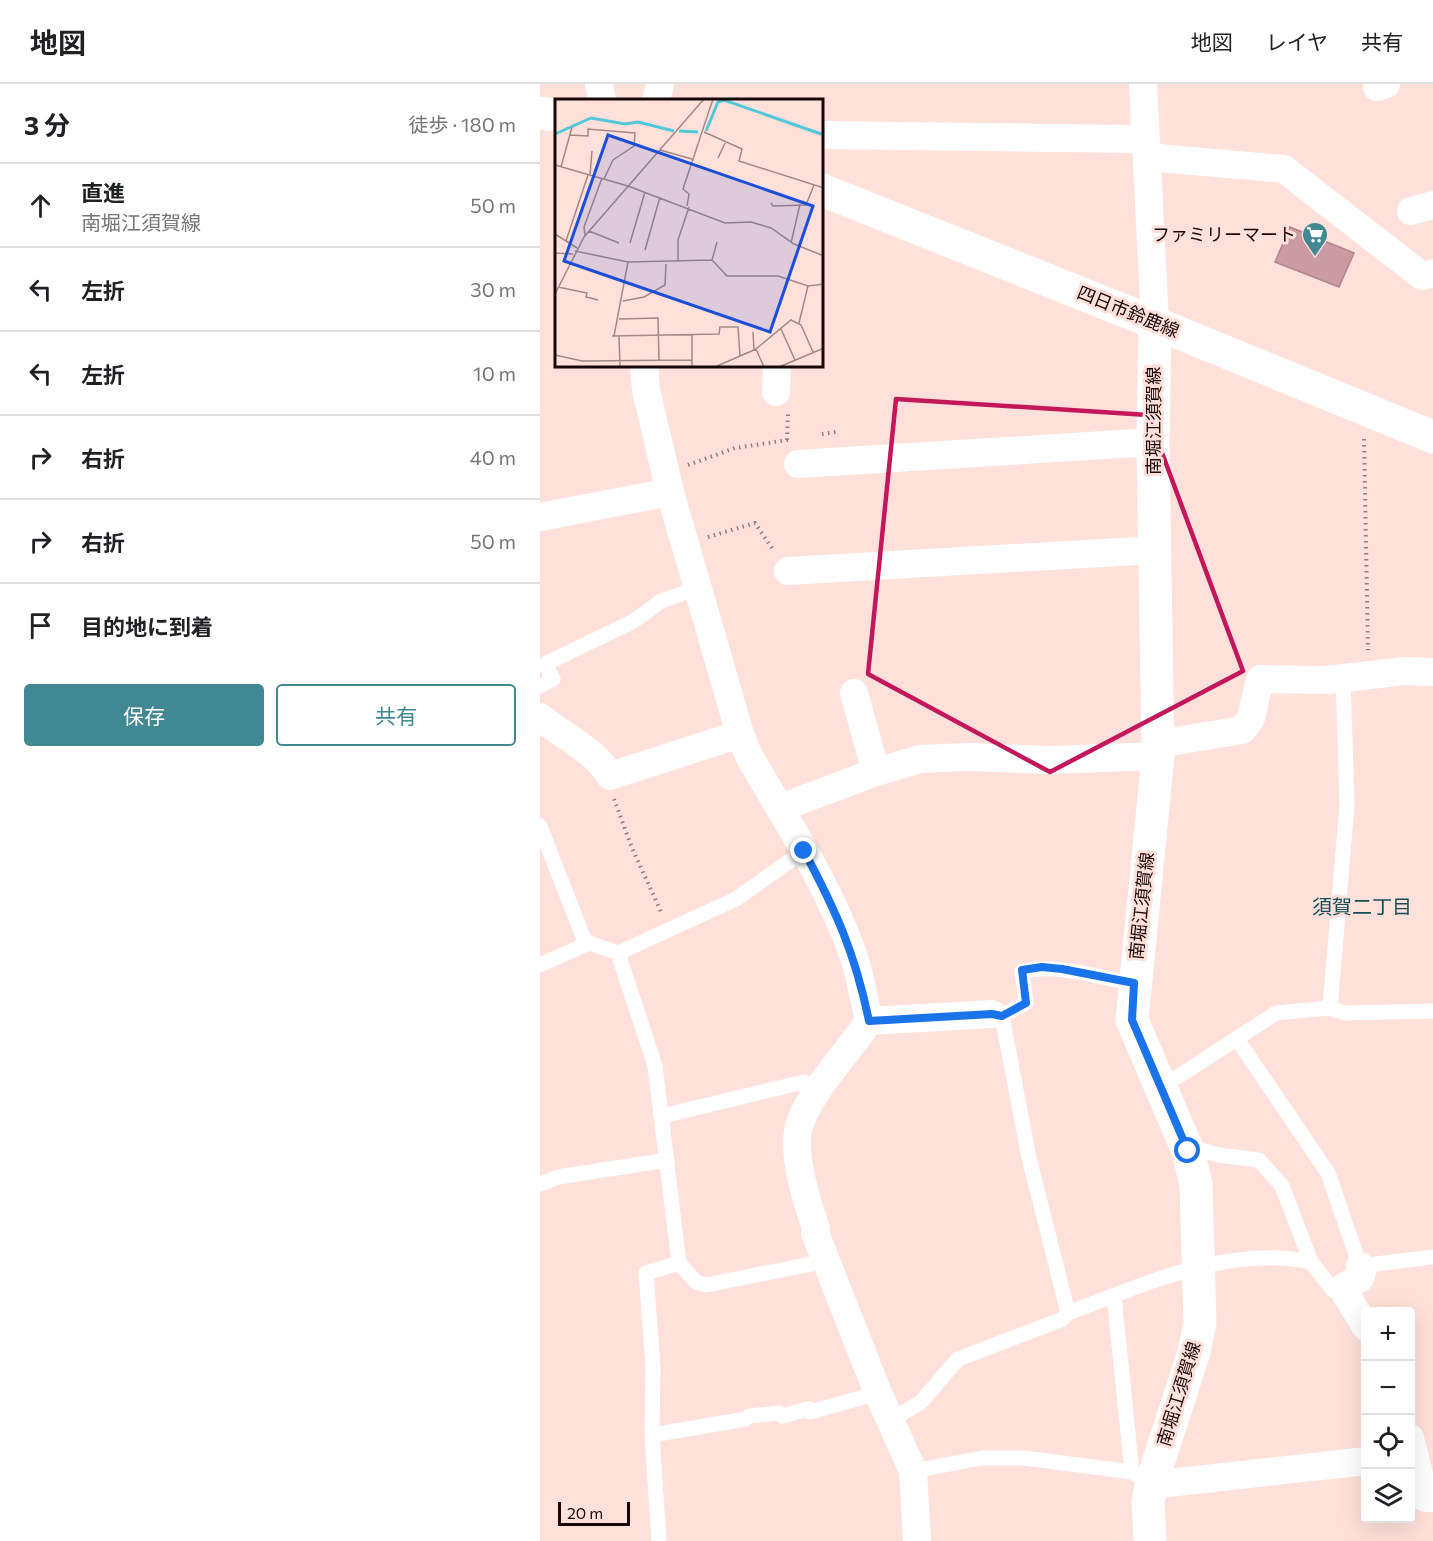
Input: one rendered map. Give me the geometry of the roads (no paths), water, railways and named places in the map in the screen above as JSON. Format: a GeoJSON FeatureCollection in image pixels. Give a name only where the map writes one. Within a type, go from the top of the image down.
{"type":"FeatureCollection","features":[{"type":"Feature","properties":{"kind":"main road"},"geometry":{"type":"LineString","coordinates":[[540,113],[555,115]]}},
{"type":"Feature","properties":{"kind":"main road","name":"四日市鈴鹿線"},"geometry":{"type":"LineString","coordinates":[[824,191],[1433,437]]}},
{"type":"Feature","properties":{"kind":"main road","name":"南堀江須賀線"},"geometry":{"type":"LineString","coordinates":[[1150,1541],[1148,1502],[1141,1479],[1194,1352],[1200,1323],[1196,1184],[1188,1151],[1132,1020],[1158,750],[1153,442],[1155,323]]}},
{"type":"Feature","properties":{"kind":"street"},"geometry":{"type":"LineString","coordinates":[[600,84],[602,99]]}},
{"type":"Feature","properties":{"kind":"street"},"geometry":{"type":"LineString","coordinates":[[656,99],[660,84]]}},
{"type":"Feature","properties":{"kind":"street"},"geometry":{"type":"LineString","coordinates":[[1143,84],[1155,323]]}},
{"type":"Feature","properties":{"kind":"street"},"geometry":{"type":"LineString","coordinates":[[824,135],[1146,148],[1284,169],[1429,278]]}},
{"type":"Feature","properties":{"kind":"street"},"geometry":{"type":"LineString","coordinates":[[644,368],[646,390],[668,483],[740,734],[749,756],[804,851],[844,931],[854,957],[869,1021],[819,1090],[800,1122],[798,1148],[804,1192],[826,1261],[878,1393],[913,1471],[917,1541]]}},
{"type":"Feature","properties":{"kind":"street"},"geometry":{"type":"LineString","coordinates":[[798,451],[1153,442]]}},
{"type":"Feature","properties":{"kind":"street"},"geometry":{"type":"LineString","coordinates":[[540,517],[668,483]]}},
{"type":"Feature","properties":{"kind":"street"},"geometry":{"type":"LineString","coordinates":[[788,571],[1155,550]]}},
{"type":"Feature","properties":{"kind":"street"},"geometry":{"type":"LineString","coordinates":[[780,808],[876,772],[920,759],[944,757],[1050,760],[1158,750],[1242,730],[1251,718],[1260,679],[1327,680],[1356,675],[1433,672]]}},
{"type":"Feature","properties":{"kind":"street"},"geometry":{"type":"LineString","coordinates":[[854,693],[876,772]]}},
{"type":"Feature","properties":{"kind":"street"},"geometry":{"type":"LineString","coordinates":[[540,717],[559,733],[601,761],[610,776],[740,734]]}},
{"type":"Feature","properties":{"kind":"street"},"geometry":{"type":"LineString","coordinates":[[869,1021],[997,1015]]}},
{"type":"Feature","properties":{"kind":"street"},"geometry":{"type":"LineString","coordinates":[[1360,1266],[1362,1272],[1360,1278],[1342,1288],[1361,1320]]}},
{"type":"Feature","properties":{"kind":"street"},"geometry":{"type":"LineString","coordinates":[[1415,1460],[1425,1498],[1433,1498]]}},
{"type":"Feature","properties":{"kind":"street"},"geometry":{"type":"LineString","coordinates":[[1141,1479],[1361,1461]]}},
{"type":"Feature","properties":{"kind":"lane"},"geometry":{"type":"LineString","coordinates":[[540,686],[553,679],[545,664],[634,621],[661,601],[698,588]]}},
{"type":"Feature","properties":{"kind":"lane"},"geometry":{"type":"LineString","coordinates":[[1330,1008],[1356,675]]}},
{"type":"Feature","properties":{"kind":"lane"},"geometry":{"type":"LineString","coordinates":[[540,826],[583,937],[589,943],[618,953],[736,899],[804,851]]}},
{"type":"Feature","properties":{"kind":"lane"},"geometry":{"type":"LineString","coordinates":[[540,965],[589,943]]}},
{"type":"Feature","properties":{"kind":"lane"},"geometry":{"type":"LineString","coordinates":[[618,953],[655,1065],[679,1263],[696,1282],[706,1285],[826,1261]]}},
{"type":"Feature","properties":{"kind":"lane"},"geometry":{"type":"LineString","coordinates":[[1068,1313],[1029,1158],[997,1015],[1026,1003],[1022,970],[1042,967],[1062,969],[1134,983]]}},
{"type":"Feature","properties":{"kind":"lane"},"geometry":{"type":"LineString","coordinates":[[1159,1084],[1179,1076],[1276,1013],[1330,1008],[1344,1012],[1433,1011]]}},
{"type":"Feature","properties":{"kind":"lane"},"geometry":{"type":"LineString","coordinates":[[1237,1039],[1328,1173],[1360,1266],[1433,1257]]}},
{"type":"Feature","properties":{"kind":"lane"},"geometry":{"type":"LineString","coordinates":[[662,1116],[804,1082],[819,1090]]}},
{"type":"Feature","properties":{"kind":"lane"},"geometry":{"type":"LineString","coordinates":[[1188,1151],[1201,1150],[1219,1155],[1248,1156],[1259,1160],[1282,1186],[1311,1262],[1333,1290],[1342,1288]]}},
{"type":"Feature","properties":{"kind":"lane"},"geometry":{"type":"LineString","coordinates":[[540,1184],[558,1177],[667,1160]]}},
{"type":"Feature","properties":{"kind":"lane"},"geometry":{"type":"LineString","coordinates":[[891,1420],[921,1402],[958,1359],[1063,1319],[1068,1313],[1200,1267],[1268,1257],[1311,1262]]}},
{"type":"Feature","properties":{"kind":"lane"},"geometry":{"type":"LineString","coordinates":[[659,1541],[652,1435],[653,1367],[646,1273],[679,1263]]}},
{"type":"Feature","properties":{"kind":"lane"},"geometry":{"type":"LineString","coordinates":[[913,1471],[982,1458],[1024,1458],[1141,1479],[1114,1296]]}},
{"type":"Feature","properties":{"kind":"lane"},"geometry":{"type":"LineString","coordinates":[[652,1435],[746,1419],[749,1416],[779,1413],[782,1416],[808,1409],[810,1412],[878,1393]]}},
{"type":"Feature","properties":{"kind":"place","name":"ファミリーマート"},"geometry":{"type":"Point","coordinates":[1315,258]}},
{"type":"Feature","properties":{"kind":"district","name":"須賀二丁目"},"geometry":{"type":"Point","coordinates":[1362,907]}}]}
